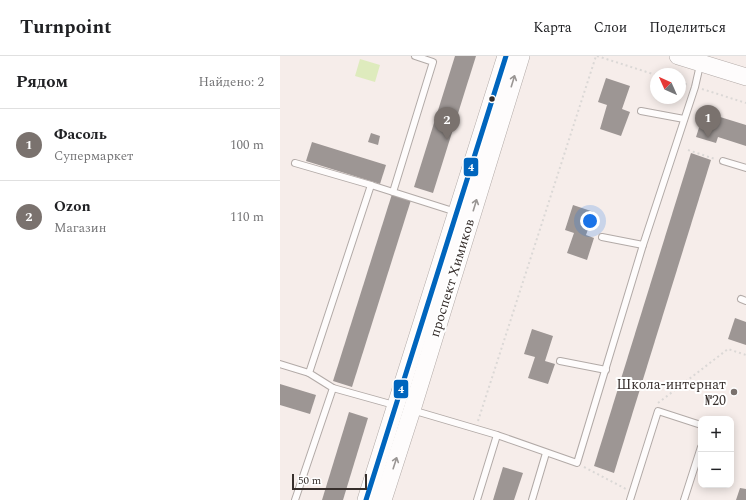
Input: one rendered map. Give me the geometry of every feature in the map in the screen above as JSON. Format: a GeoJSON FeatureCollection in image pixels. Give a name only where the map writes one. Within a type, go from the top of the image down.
{"type":"FeatureCollection","features":[{"type":"Feature","properties":{"kind":"main road","name":"проспект Химиков"},"geometry":{"type":"LineString","coordinates":[[383,500],[404,408],[457,212],[506,56]]}},
{"type":"Feature","properties":{"kind":"main road","name":"проспект Химиков"},"geometry":{"type":"LineString","coordinates":[[366,500],[404,408],[521,56]]}},
{"type":"Feature","properties":{"kind":"main road"},"geometry":{"type":"LineString","coordinates":[[678,56],[746,77]]}},
{"type":"Feature","properties":{"kind":"lane"},"geometry":{"type":"LineString","coordinates":[[393,192],[433,62],[415,56]]}},
{"type":"Feature","properties":{"kind":"lane"},"geometry":{"type":"LineString","coordinates":[[280,364],[309,372],[333,388],[476,428],[577,463],[643,245],[695,87],[701,63]]}},
{"type":"Feature","properties":{"kind":"lane"},"geometry":{"type":"LineString","coordinates":[[641,111],[684,119]]}},
{"type":"Feature","properties":{"kind":"lane"},"geometry":{"type":"LineString","coordinates":[[723,161],[746,168]]}},
{"type":"Feature","properties":{"kind":"lane"},"geometry":{"type":"LineString","coordinates":[[295,162],[457,212]]}},
{"type":"Feature","properties":{"kind":"lane"},"geometry":{"type":"LineString","coordinates":[[309,372],[371,185]]}},
{"type":"Feature","properties":{"kind":"lane"},"geometry":{"type":"LineString","coordinates":[[602,237],[643,245]]}},
{"type":"Feature","properties":{"kind":"lane"},"geometry":{"type":"LineString","coordinates":[[560,361],[606,370]]}},
{"type":"Feature","properties":{"kind":"lane"},"geometry":{"type":"LineString","coordinates":[[295,500],[333,388]]}},
{"type":"Feature","properties":{"kind":"lane"},"geometry":{"type":"LineString","coordinates":[[630,500],[658,411],[698,424]]}},
{"type":"Feature","properties":{"kind":"lane"},"geometry":{"type":"LineString","coordinates":[[477,500],[497,435]]}},
{"type":"Feature","properties":{"kind":"lane"},"geometry":{"type":"LineString","coordinates":[[684,500],[699,452]]}},
{"type":"Feature","properties":{"kind":"lane"},"geometry":{"type":"LineString","coordinates":[[532,500],[546,453]]}},
{"type":"Feature","properties":{"kind":"path"},"geometry":{"type":"LineString","coordinates":[[476,428],[596,56],[650,73]]}},
{"type":"Feature","properties":{"kind":"path"},"geometry":{"type":"LineString","coordinates":[[686,84],[746,103]]}},
{"type":"Feature","properties":{"kind":"green space"},"geometry":{"type":"Polygon","coordinates":[[[360,59],[380,65],[375,82],[355,76],[360,59]]]}},
{"type":"Feature","properties":{"kind":"building"},"geometry":{"type":"Polygon","coordinates":[[[455,56],[476,56],[433,193],[414,187],[455,56]]]}},
{"type":"Feature","properties":{"kind":"building"},"geometry":{"type":"Polygon","coordinates":[[[606,78],[630,86],[622,109],[630,112],[621,136],[600,129],[607,105],[598,102],[606,78]]]}},
{"type":"Feature","properties":{"kind":"building"},"geometry":{"type":"Polygon","coordinates":[[[704,112],[746,125],[746,146],[718,137],[716,143],[696,137],[704,112]]]}},
{"type":"Feature","properties":{"kind":"building"},"geometry":{"type":"Polygon","coordinates":[[[371,133],[380,136],[378,145],[368,142],[371,133]]]}},
{"type":"Feature","properties":{"kind":"building"},"geometry":{"type":"Polygon","coordinates":[[[312,142],[386,165],[380,184],[306,161],[312,142]]]}},
{"type":"Feature","properties":{"kind":"building"},"geometry":{"type":"Polygon","coordinates":[[[691,153],[711,160],[614,473],[594,466],[691,153]]]}},
{"type":"Feature","properties":{"kind":"building"},"geometry":{"type":"Polygon","coordinates":[[[392,194],[411,200],[352,387],[333,381],[392,194]]]}},
{"type":"Feature","properties":{"kind":"building"},"geometry":{"type":"Polygon","coordinates":[[[573,205],[594,212],[586,235],[594,238],[587,260],[567,253],[574,233],[565,230],[573,205]]]}},
{"type":"Feature","properties":{"kind":"building"},"geometry":{"type":"Polygon","coordinates":[[[735,318],[746,322],[746,345],[728,339],[735,318]]]}},
{"type":"Feature","properties":{"kind":"building"},"geometry":{"type":"Polygon","coordinates":[[[532,329],[553,336],[545,361],[555,364],[548,384],[528,378],[535,357],[524,354],[532,329]]]}},
{"type":"Feature","properties":{"kind":"building"},"geometry":{"type":"Polygon","coordinates":[[[280,384],[316,395],[310,414],[280,405],[280,384]]]}},
{"type":"Feature","properties":{"kind":"building"},"geometry":{"type":"Polygon","coordinates":[[[349,412],[368,418],[343,500],[322,500],[349,412]]]}},
{"type":"Feature","properties":{"kind":"building"},"geometry":{"type":"Polygon","coordinates":[[[503,467],[523,473],[514,500],[493,500],[503,467]]]}},
{"type":"Feature","properties":{"kind":"building"},"geometry":{"type":"Polygon","coordinates":[[[740,488],[746,489],[746,500],[736,500],[740,488]]]}},
{"type":"Feature","properties":{"kind":"transit line","name":"4"},"geometry":{"type":"LineString","coordinates":[[366,500],[506,56]]}},
{"type":"Feature","properties":{"kind":"place","name":"Фасоль"},"geometry":{"type":"Point","coordinates":[708,138]}},
{"type":"Feature","properties":{"kind":"place","name":"Ozon"},"geometry":{"type":"Point","coordinates":[447,140]}},
{"type":"Feature","properties":{"kind":"place","name":"Школа-интернат №20"},"geometry":{"type":"Point","coordinates":[734,392]}}]}
